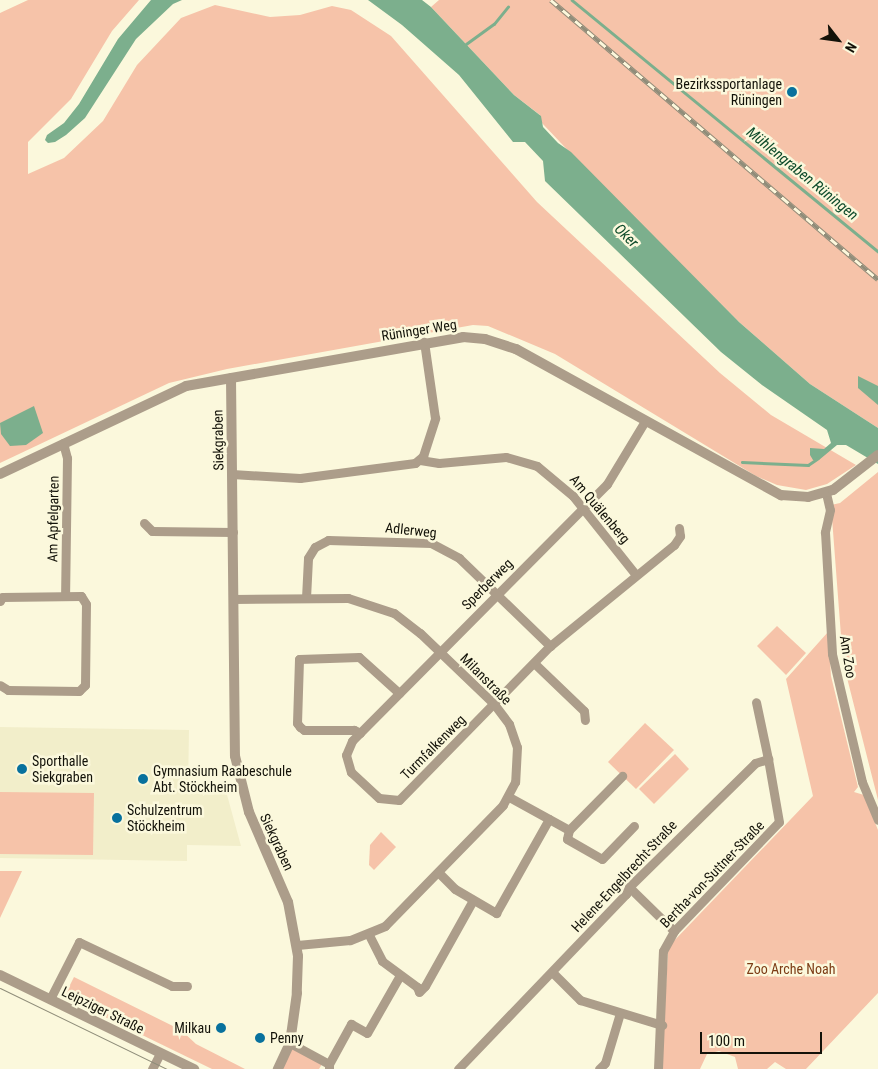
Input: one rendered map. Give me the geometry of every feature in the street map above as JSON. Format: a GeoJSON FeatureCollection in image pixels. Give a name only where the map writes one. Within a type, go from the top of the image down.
{"type":"FeatureCollection","features":[{"type":"Feature","properties":{"kind":"street","name":"Rüninger Weg"},"geometry":{"type":"LineString","coordinates":[[0,474],[62,443],[186,386],[424,342],[462,337],[506,345],[768,490],[794,497],[826,493]]}},
{"type":"Feature","properties":{"kind":"street"},"geometry":{"type":"LineString","coordinates":[[420,460],[436,408],[424,342]]}},
{"type":"Feature","properties":{"kind":"street","name":"Siekgraben"},"geometry":{"type":"LineString","coordinates":[[231,378],[235,745],[238,772],[249,812],[282,883],[297,945],[297,993],[290,1043],[278,1069]]}},
{"type":"Feature","properties":{"kind":"street","name":"Sperberweg"},"geometry":{"type":"LineString","coordinates":[[347,762],[349,745],[360,733],[496,593],[584,508],[616,471],[645,421]]}},
{"type":"Feature","properties":{"kind":"street","name":"Am Apfelgarten"},"geometry":{"type":"LineString","coordinates":[[62,443],[67,458],[65,596]]}},
{"type":"Feature","properties":{"kind":"street"},"geometry":{"type":"LineString","coordinates":[[826,493],[863,469],[878,455]]}},
{"type":"Feature","properties":{"kind":"street","name":"Am Quälenberg"},"geometry":{"type":"LineString","coordinates":[[232,474],[300,478],[409,466],[420,460],[439,463],[497,457],[519,459],[552,475],[584,508],[636,575]]}},
{"type":"Feature","properties":{"kind":"street","name":"Am Zoo"},"geometry":{"type":"LineString","coordinates":[[826,493],[830,510],[826,542],[832,654],[862,782],[878,820]]}},
{"type":"Feature","properties":{"kind":"street"},"geometry":{"type":"LineString","coordinates":[[144,522],[152,531],[233,532]]}},
{"type":"Feature","properties":{"kind":"street","name":"Turmfalkenweg"},"geometry":{"type":"LineString","coordinates":[[347,762],[351,772],[373,794],[385,800],[399,800],[550,646],[674,544],[680,536],[679,528]]}},
{"type":"Feature","properties":{"kind":"street","name":"Adlerweg"},"geometry":{"type":"LineString","coordinates":[[306,598],[308,558],[321,543],[337,538],[438,545],[459,558],[550,646]]}},
{"type":"Feature","properties":{"kind":"street"},"geometry":{"type":"LineString","coordinates":[[0,601],[2,597],[81,596],[86,604],[85,685],[79,691],[8,690],[0,685]]}},
{"type":"Feature","properties":{"kind":"street","name":"Milanstraße"},"geometry":{"type":"LineString","coordinates":[[234,599],[348,598],[383,608],[404,620],[494,704],[509,724],[517,747],[517,773],[509,797],[385,926],[369,935],[350,940],[297,945]]}},
{"type":"Feature","properties":{"kind":"street"},"geometry":{"type":"LineString","coordinates":[[360,733],[354,730],[304,730],[300,727],[297,713],[300,659],[359,657],[400,693]]}},
{"type":"Feature","properties":{"kind":"street"},"geometry":{"type":"LineString","coordinates":[[534,663],[584,711],[585,720]]}},
{"type":"Feature","properties":{"kind":"street"},"geometry":{"type":"LineString","coordinates":[[756,702],[768,759]]}},
{"type":"Feature","properties":{"kind":"street","name":"Helene-Engelbrecht-Straße"},"geometry":{"type":"LineString","coordinates":[[471,1069],[461,1066],[626,894],[629,887],[755,763],[768,759]]}},
{"type":"Feature","properties":{"kind":"street","name":"Bertha-von-Suttner-Straße"},"geometry":{"type":"LineString","coordinates":[[658,1069],[662,1025],[662,956],[674,931],[779,822],[768,759]]}},
{"type":"Feature","properties":{"kind":"street"},"geometry":{"type":"LineString","coordinates":[[622,776],[569,830],[567,839],[602,859],[634,826]]}},
{"type":"Feature","properties":{"kind":"street"},"geometry":{"type":"LineString","coordinates":[[509,797],[569,830]]}},
{"type":"Feature","properties":{"kind":"street"},"geometry":{"type":"LineString","coordinates":[[438,872],[455,889],[496,913],[549,819]]}},
{"type":"Feature","properties":{"kind":"street"},"geometry":{"type":"LineString","coordinates":[[629,887],[674,931]]}},
{"type":"Feature","properties":{"kind":"street"},"geometry":{"type":"LineString","coordinates":[[369,935],[378,956],[399,976],[417,987],[419,992],[425,986],[473,900]]}},
{"type":"Feature","properties":{"kind":"street"},"geometry":{"type":"LineString","coordinates":[[50,999],[78,942],[172,986],[188,986]]}},
{"type":"Feature","properties":{"kind":"street"},"geometry":{"type":"LineString","coordinates":[[552,972],[580,1000],[662,1025]]}},
{"type":"Feature","properties":{"kind":"street","name":"Leipziger Straße"},"geometry":{"type":"LineString","coordinates":[[0,974],[194,1069]]}},
{"type":"Feature","properties":{"kind":"street"},"geometry":{"type":"LineString","coordinates":[[290,1043],[329,1067],[351,1024],[367,1033],[399,976]]}},
{"type":"Feature","properties":{"kind":"street"},"geometry":{"type":"LineString","coordinates":[[599,1069],[605,1063],[620,1013]]}},
{"type":"Feature","properties":{"kind":"street"},"geometry":{"type":"LineString","coordinates":[[152,1069],[160,1053]]}},
{"type":"Feature","properties":{"kind":"shaded area","name":"Schulzentrum Stöckheim"},"geometry":{"type":"Polygon","coordinates":[[[0,727],[189,730],[188,790],[226,791],[241,846],[187,845],[187,861],[0,858],[0,727]]]}},
{"type":"Feature","properties":{"kind":"green space"},"geometry":{"type":"Polygon","coordinates":[[[28,0],[139,0],[112,31],[71,99],[28,142],[28,174],[64,158],[103,121],[137,65],[181,18],[215,5],[270,17],[300,15],[332,6],[351,10],[391,36],[537,202],[720,373],[771,415],[856,465],[827,484],[806,490],[777,485],[756,476],[555,354],[488,326],[473,325],[227,369],[169,383],[0,463],[0,13],[28,0]]]}},
{"type":"Feature","properties":{"kind":"green space"},"geometry":{"type":"Polygon","coordinates":[[[439,0],[878,0],[878,428],[810,384],[739,322],[597,181],[541,122],[540,115],[514,95],[431,7],[439,0]]]}},
{"type":"Feature","properties":{"kind":"green space"},"geometry":{"type":"Polygon","coordinates":[[[878,472],[878,800],[843,662],[831,505],[840,503],[878,472]]]}},
{"type":"Feature","properties":{"kind":"green space"},"geometry":{"type":"Polygon","coordinates":[[[777,626],[806,653],[786,675],[757,646],[777,626]]]}},
{"type":"Feature","properties":{"kind":"green space","name":"Zoo Arche Noah"},"geometry":{"type":"Polygon","coordinates":[[[828,632],[831,676],[858,787],[854,792],[864,795],[878,830],[878,993],[806,1069],[786,1069],[775,1062],[767,1069],[738,1069],[735,1057],[719,1051],[707,1054],[700,1069],[661,1069],[668,952],[671,944],[813,796],[786,679],[828,632]]]}},
{"type":"Feature","properties":{"kind":"green space"},"geometry":{"type":"Polygon","coordinates":[[[645,723],[674,750],[636,789],[608,762],[645,723]]]}},
{"type":"Feature","properties":{"kind":"green space"},"geometry":{"type":"Polygon","coordinates":[[[675,754],[689,769],[654,804],[639,789],[675,754]]]}},
{"type":"Feature","properties":{"kind":"green space"},"geometry":{"type":"Polygon","coordinates":[[[0,792],[94,793],[93,855],[0,854],[0,792]]]}},
{"type":"Feature","properties":{"kind":"green space"},"geometry":{"type":"Polygon","coordinates":[[[381,832],[396,847],[374,870],[369,865],[370,845],[381,832]]]}},
{"type":"Feature","properties":{"kind":"green space"},"geometry":{"type":"Polygon","coordinates":[[[0,871],[22,871],[0,918],[0,871]]]}},
{"type":"Feature","properties":{"kind":"green space"},"geometry":{"type":"Polygon","coordinates":[[[74,977],[181,1030],[196,1044],[245,1069],[212,1069],[64,997],[74,977]]]}},
{"type":"Feature","properties":{"kind":"green space"},"geometry":{"type":"Polygon","coordinates":[[[291,1048],[322,1064],[319,1069],[281,1069],[291,1048]]]}},
{"type":"Feature","properties":{"kind":"water"},"geometry":{"type":"Polygon","coordinates":[[[151,0],[182,0],[173,4],[136,39],[85,118],[66,135],[55,142],[48,143],[45,140],[47,135],[64,123],[79,104],[118,39],[151,0]]]}},
{"type":"Feature","properties":{"kind":"water","name":"Oker"},"geometry":{"type":"Polygon","coordinates":[[[368,0],[422,0],[431,7],[514,95],[541,116],[543,127],[558,143],[571,152],[739,322],[810,384],[878,428],[878,464],[846,445],[837,445],[819,460],[813,460],[810,455],[810,448],[824,449],[831,443],[827,430],[762,385],[721,352],[545,181],[543,161],[525,142],[513,142],[459,75],[402,25],[368,0]]]}},
{"type":"Feature","properties":{"kind":"water"},"geometry":{"type":"Polygon","coordinates":[[[858,376],[878,386],[878,405],[858,388],[858,376]]]}},
{"type":"Feature","properties":{"kind":"water"},"geometry":{"type":"Polygon","coordinates":[[[34,406],[43,433],[26,445],[10,446],[1,434],[0,423],[34,406]]]}},
{"type":"Feature","properties":{"kind":"waterway","name":"Mühlengraben Rüningen"},"geometry":{"type":"LineString","coordinates":[[572,0],[878,251]]}},
{"type":"Feature","properties":{"kind":"waterway","name":"Mühlengraben Rüningen"},"geometry":{"type":"LineString","coordinates":[[466,44],[494,24],[508,7]]}},
{"type":"Feature","properties":{"kind":"waterway"},"geometry":{"type":"LineString","coordinates":[[742,462],[808,465],[817,459]]}},
{"type":"Feature","properties":{"kind":"tram line"},"geometry":{"type":"LineString","coordinates":[[0,988],[167,1069]]}},
{"type":"Feature","properties":{"kind":"railway"},"geometry":{"type":"LineString","coordinates":[[551,0],[878,279]]}},
{"type":"Feature","properties":{"kind":"place","name":"Bezirkssportanlage Rüningen"},"geometry":{"type":"Point","coordinates":[792,92]}},
{"type":"Feature","properties":{"kind":"place","name":"Sporthalle Siekgraben"},"geometry":{"type":"Point","coordinates":[22,769]}},
{"type":"Feature","properties":{"kind":"place","name":"Gymnasium Raabeschule Abt. Stöckheim"},"geometry":{"type":"Point","coordinates":[143,779]}},
{"type":"Feature","properties":{"kind":"place","name":"Schulzentrum Stöckheim"},"geometry":{"type":"Point","coordinates":[117,818]}},
{"type":"Feature","properties":{"kind":"place","name":"Milkau"},"geometry":{"type":"Point","coordinates":[221,1028]}},
{"type":"Feature","properties":{"kind":"place","name":"Penny"},"geometry":{"type":"Point","coordinates":[260,1038]}}]}
